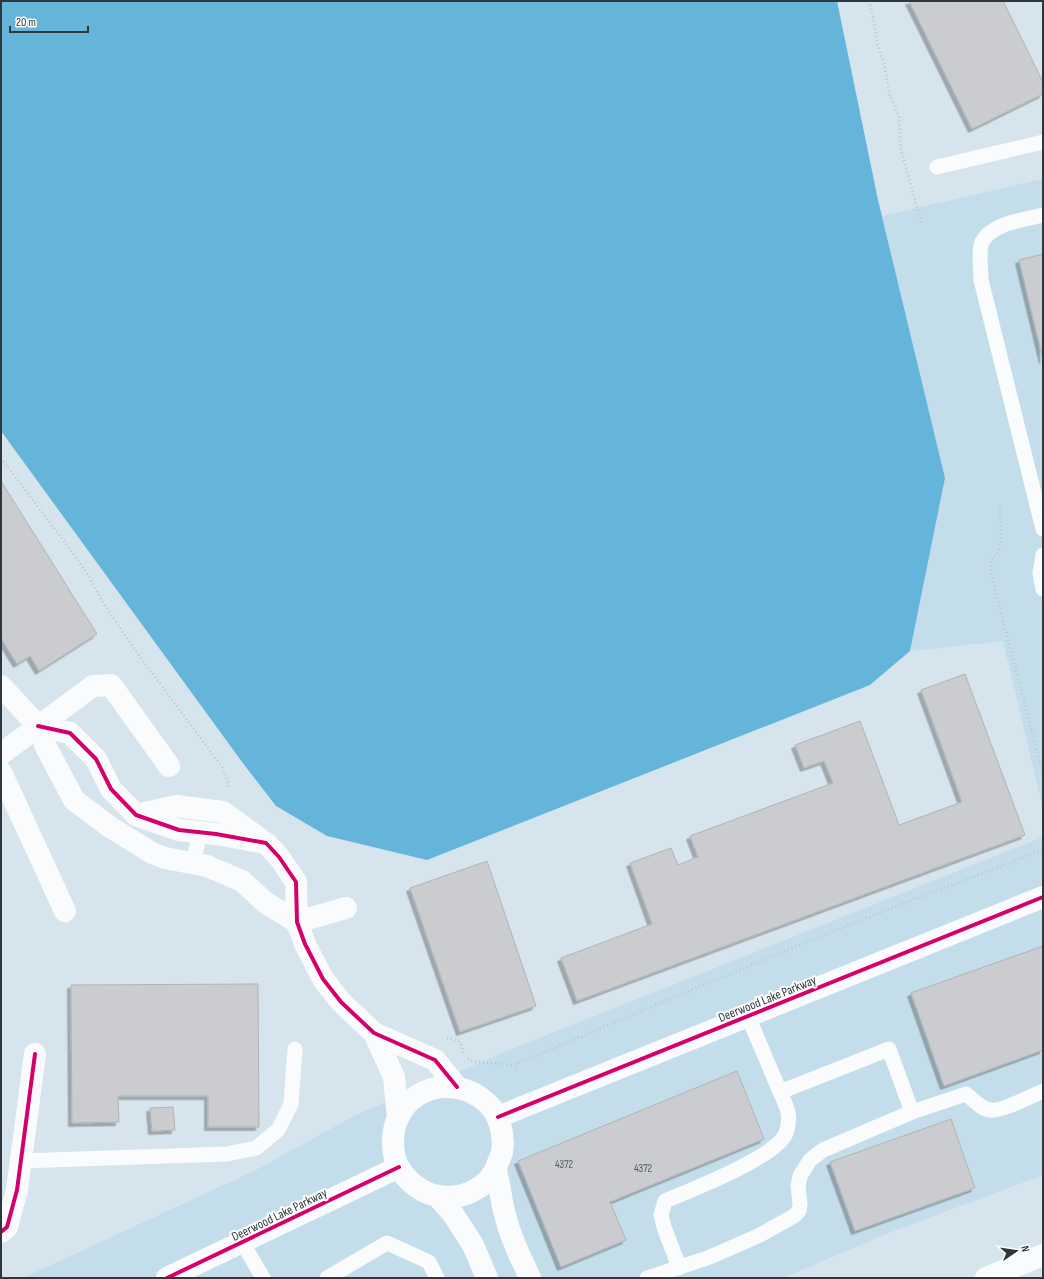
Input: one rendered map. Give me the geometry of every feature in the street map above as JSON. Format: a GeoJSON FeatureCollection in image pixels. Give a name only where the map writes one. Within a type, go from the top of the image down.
{"type":"FeatureCollection","features":[{"type":"Feature","properties":{"kind":"main road"},"geometry":{"type":"LineString","coordinates":[[1,754],[93,686],[111,685],[169,766]]}},
{"type":"Feature","properties":{"kind":"main road"},"geometry":{"type":"LineString","coordinates":[[1,686],[38,726],[47,749],[74,800],[110,828],[152,853],[165,858],[207,866],[242,881],[266,903],[297,922],[346,908]]}},
{"type":"Feature","properties":{"kind":"main road"},"geometry":{"type":"LineString","coordinates":[[38,726],[70,733],[96,760],[111,789],[136,815],[179,830],[216,834],[266,843]]}},
{"type":"Feature","properties":{"kind":"main road"},"geometry":{"type":"LineString","coordinates":[[1,772],[65,912]]}},
{"type":"Feature","properties":{"kind":"main road"},"geometry":{"type":"LineString","coordinates":[[136,815],[176,806],[223,812],[266,843],[279,857],[296,882],[297,922],[305,944],[323,979],[340,1002],[374,1033],[435,1060],[457,1087]]}},
{"type":"Feature","properties":{"kind":"main road","name":"Deerwood Lake Parkway"},"geometry":{"type":"LineString","coordinates":[[498,1117],[1043,897]]}},
{"type":"Feature","properties":{"kind":"main road"},"geometry":{"type":"LineString","coordinates":[[374,1033],[394,1077],[398,1118]]}},
{"type":"Feature","properties":{"kind":"main road"},"geometry":{"type":"LineString","coordinates":[[1,1232],[7,1226],[17,1190],[35,1054]]}},
{"type":"Feature","properties":{"kind":"main road"},"geometry":{"type":"LineString","coordinates":[[442,1087],[457,1087],[473,1092],[487,1103],[498,1117],[502,1134],[502,1152],[496,1169],[486,1182],[472,1192],[456,1197],[438,1197],[422,1191],[408,1181],[399,1168],[393,1151],[393,1134],[398,1118],[405,1106],[416,1096],[428,1090],[442,1087]]}},
{"type":"Feature","properties":{"kind":"main road","name":"Deerwood Lake Parkway"},"geometry":{"type":"LineString","coordinates":[[167,1278],[399,1168]]}},
{"type":"Feature","properties":{"kind":"main road"},"geometry":{"type":"LineString","coordinates":[[496,1169],[507,1223],[530,1278]]}},
{"type":"Feature","properties":{"kind":"main road"},"geometry":{"type":"LineString","coordinates":[[438,1197],[453,1214],[473,1244],[487,1278]]}},
{"type":"Feature","properties":{"kind":"main road"},"geometry":{"type":"LineString","coordinates":[[986,1278],[1043,1255]]}},
{"type":"Feature","properties":{"kind":"lane"},"geometry":{"type":"LineString","coordinates":[[937,167],[1043,142]]}},
{"type":"Feature","properties":{"kind":"lane"},"geometry":{"type":"LineString","coordinates":[[1043,215],[1006,225],[992,231],[982,243],[980,259],[981,280],[1043,529]]}},
{"type":"Feature","properties":{"kind":"lane"},"geometry":{"type":"LineString","coordinates":[[1043,555],[1040,574],[1043,589]]}},
{"type":"Feature","properties":{"kind":"lane"},"geometry":{"type":"LineString","coordinates":[[193,863],[200,833]]}},
{"type":"Feature","properties":{"kind":"lane"},"geometry":{"type":"LineString","coordinates":[[679,1267],[661,1215],[665,1201],[757,1160],[781,1142],[786,1133],[789,1113],[748,1016]]}},
{"type":"Feature","properties":{"kind":"lane"},"geometry":{"type":"LineString","coordinates":[[20,1161],[227,1154],[256,1148],[278,1130],[291,1104],[295,1049]]}},
{"type":"Feature","properties":{"kind":"lane"},"geometry":{"type":"LineString","coordinates":[[780,1092],[889,1049],[912,1112]]}},
{"type":"Feature","properties":{"kind":"lane"},"geometry":{"type":"LineString","coordinates":[[647,1278],[710,1257],[760,1235],[794,1216],[799,1211],[800,1204],[798,1186],[800,1176],[805,1167],[823,1150],[912,1112],[966,1094],[980,1105],[990,1110],[1000,1109],[1043,1091]]}},
{"type":"Feature","properties":{"kind":"lane"},"geometry":{"type":"LineString","coordinates":[[242,1242],[263,1278]]}},
{"type":"Feature","properties":{"kind":"lane"},"geometry":{"type":"LineString","coordinates":[[327,1278],[387,1243],[429,1262],[437,1278]]}},
{"type":"Feature","properties":{"kind":"path"},"geometry":{"type":"LineString","coordinates":[[869,1],[877,43],[884,63],[889,92],[899,117],[901,150],[922,224]]}},
{"type":"Feature","properties":{"kind":"path"},"geometry":{"type":"LineString","coordinates":[[1,458],[67,545],[89,576],[102,601],[133,647],[222,767],[228,782],[230,793]]}},
{"type":"Feature","properties":{"kind":"path"},"geometry":{"type":"LineString","coordinates":[[1000,504],[1001,540],[996,554],[991,560],[991,574],[1043,775]]}},
{"type":"Feature","properties":{"kind":"path"},"geometry":{"type":"LineString","coordinates":[[446,1038],[460,1042],[463,1046],[463,1053],[470,1061],[514,1065],[866,918],[1043,850]]}},
{"type":"Feature","properties":{"kind":"shaded area"},"geometry":{"type":"Polygon","coordinates":[[[1043,179],[1043,809],[1003,641],[910,651],[945,478],[882,216],[1043,179]]]}},
{"type":"Feature","properties":{"kind":"shaded area"},"geometry":{"type":"Polygon","coordinates":[[[1043,837],[1043,1175],[886,1234],[783,1278],[23,1278],[254,1171],[356,1115],[500,1054],[1043,837]]]}},
{"type":"Feature","properties":{"kind":"water"},"geometry":{"type":"Polygon","coordinates":[[[1,1],[837,1],[878,200],[945,478],[910,651],[870,685],[427,860],[327,836],[276,806],[245,766],[1,431],[1,1]]]}},
{"type":"Feature","properties":{"kind":"building"},"geometry":{"type":"Polygon","coordinates":[[[909,1],[1003,1],[1043,82],[1043,94],[972,129],[909,1]]]}},
{"type":"Feature","properties":{"kind":"building"},"geometry":{"type":"Polygon","coordinates":[[[1043,254],[1043,360],[1019,260],[1043,254]]]}},
{"type":"Feature","properties":{"kind":"building"},"geometry":{"type":"Polygon","coordinates":[[[1,481],[97,634],[39,671],[30,656],[17,664],[1,638],[1,481]]]}},
{"type":"Feature","properties":{"kind":"building"},"geometry":{"type":"Polygon","coordinates":[[[965,674],[1025,835],[577,1001],[561,958],[652,924],[630,863],[671,848],[678,865],[698,857],[690,836],[833,783],[824,761],[804,768],[795,745],[860,721],[899,825],[962,802],[921,690],[965,674]]]}},
{"type":"Feature","properties":{"kind":"building"},"geometry":{"type":"Polygon","coordinates":[[[487,861],[536,1006],[460,1032],[410,888],[487,861]]]}},
{"type":"Feature","properties":{"kind":"building"},"geometry":{"type":"Polygon","coordinates":[[[1043,946],[1043,1050],[944,1086],[911,993],[1043,946]]]}},
{"type":"Feature","properties":{"kind":"building"},"geometry":{"type":"Polygon","coordinates":[[[258,984],[259,1127],[208,1127],[208,1096],[118,1096],[119,1122],[72,1123],[71,985],[258,984]]]}},
{"type":"Feature","properties":{"kind":"building"},"geometry":{"type":"Polygon","coordinates":[[[737,1071],[764,1139],[610,1202],[626,1240],[561,1267],[518,1161],[737,1071]]]}},
{"type":"Feature","properties":{"kind":"building"},"geometry":{"type":"Polygon","coordinates":[[[173,1107],[175,1130],[152,1131],[150,1108],[173,1107]]]}},
{"type":"Feature","properties":{"kind":"building"},"geometry":{"type":"Polygon","coordinates":[[[951,1119],[975,1188],[855,1231],[830,1162],[951,1119]]]}},
{"type":"Feature","properties":{"kind":"cycle path"},"geometry":{"type":"LineString","coordinates":[[38,726],[70,733],[96,759],[111,789],[136,815],[179,830],[216,834],[266,843],[279,857],[296,882],[297,922],[305,944],[323,979],[341,1002],[374,1033],[435,1060],[457,1087]]}},
{"type":"Feature","properties":{"kind":"cycle path"},"geometry":{"type":"LineString","coordinates":[[498,1117],[1043,897]]}},
{"type":"Feature","properties":{"kind":"cycle path"},"geometry":{"type":"LineString","coordinates":[[1,1232],[7,1227],[17,1190],[35,1054]]}},
{"type":"Feature","properties":{"kind":"cycle path"},"geometry":{"type":"LineString","coordinates":[[167,1278],[399,1167]]}}]}
